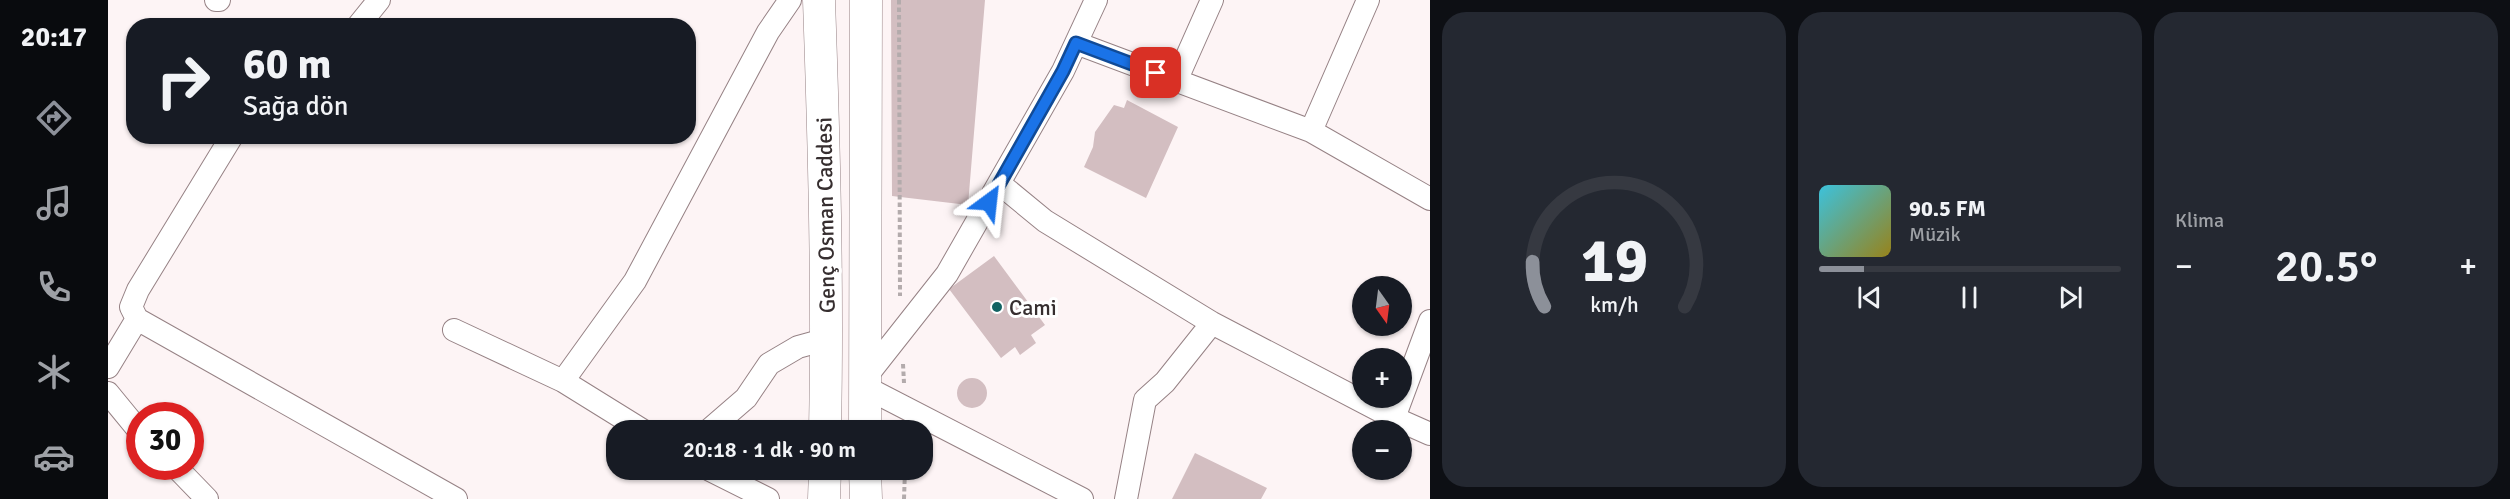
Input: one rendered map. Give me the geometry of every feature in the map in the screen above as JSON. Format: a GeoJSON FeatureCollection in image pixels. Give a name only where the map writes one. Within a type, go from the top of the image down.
{"type":"FeatureCollection","features":[{"type":"Feature","properties":{"kind":"main road","name":"Genç Osman Caddesi"},"geometry":{"type":"LineString","coordinates":[[819,0],[827,339],[825,420]]}},
{"type":"Feature","properties":{"kind":"main road","name":"Genç Osman Caddesi"},"geometry":{"type":"LineString","coordinates":[[865,420],[866,0]]}},
{"type":"Feature","properties":{"kind":"main road"},"geometry":{"type":"LineString","coordinates":[[824,499],[825,480]]}},
{"type":"Feature","properties":{"kind":"main road"},"geometry":{"type":"LineString","coordinates":[[865,480],[866,499]]}},
{"type":"Feature","properties":{"kind":"street"},"geometry":{"type":"LineString","coordinates":[[364,18],[379,0]]}},
{"type":"Feature","properties":{"kind":"street"},"geometry":{"type":"LineString","coordinates":[[563,381],[635,281],[768,32],[790,0]]}},
{"type":"Feature","properties":{"kind":"street"},"geometry":{"type":"LineString","coordinates":[[1082,499],[906,408],[865,383],[901,331],[946,274],[1000,184],[1076,43],[1096,0]]}},
{"type":"Feature","properties":{"kind":"street"},"geometry":{"type":"LineString","coordinates":[[1176,81],[1212,0]]}},
{"type":"Feature","properties":{"kind":"street"},"geometry":{"type":"LineString","coordinates":[[1311,131],[1368,0]]}},
{"type":"Feature","properties":{"kind":"street"},"geometry":{"type":"LineString","coordinates":[[1076,43],[1311,131],[1430,199]]}},
{"type":"Feature","properties":{"kind":"street"},"geometry":{"type":"LineString","coordinates":[[227,144],[138,290],[131,307],[136,319],[456,499]]}},
{"type":"Feature","properties":{"kind":"street"},"geometry":{"type":"LineString","coordinates":[[1000,184],[1045,221],[1212,323],[1394,418],[1430,434]]}},
{"type":"Feature","properties":{"kind":"street"},"geometry":{"type":"LineString","coordinates":[[108,366],[136,319]]}},
{"type":"Feature","properties":{"kind":"street"},"geometry":{"type":"LineString","coordinates":[[1394,418],[1430,321]]}},
{"type":"Feature","properties":{"kind":"street"},"geometry":{"type":"LineString","coordinates":[[1126,499],[1145,400],[1165,382],[1212,323]]}},
{"type":"Feature","properties":{"kind":"street"},"geometry":{"type":"LineString","coordinates":[[454,330],[563,381],[626,420]]}},
{"type":"Feature","properties":{"kind":"street"},"geometry":{"type":"LineString","coordinates":[[721,420],[746,398],[769,364],[798,347],[827,339]]}},
{"type":"Feature","properties":{"kind":"street"},"geometry":{"type":"LineString","coordinates":[[108,393],[126,415]]}},
{"type":"Feature","properties":{"kind":"street"},"geometry":{"type":"LineString","coordinates":[[189,480],[207,499]]}},
{"type":"Feature","properties":{"kind":"street"},"geometry":{"type":"LineString","coordinates":[[730,480],[768,499]]}},
{"type":"Feature","properties":{"kind":"path"},"geometry":{"type":"LineString","coordinates":[[899,0],[901,331],[906,408]]}},
{"type":"Feature","properties":{"kind":"path"},"geometry":{"type":"LineString","coordinates":[[904,499],[905,480]]}},
{"type":"Feature","properties":{"kind":"building"},"geometry":{"type":"Polygon","coordinates":[[[891,0],[985,0],[968,205],[892,196],[891,0]]]}},
{"type":"Feature","properties":{"kind":"building"},"geometry":{"type":"Polygon","coordinates":[[[1127,100],[1178,127],[1146,198],[1084,167],[1093,147],[1095,132],[1114,105],[1124,108],[1127,100]]]}},
{"type":"Feature","properties":{"kind":"building","name":"Cami"},"geometry":{"type":"Polygon","coordinates":[[[994,256],[1045,325],[1031,335],[1036,343],[1020,355],[1015,347],[1001,358],[949,289],[994,256]]]}},
{"type":"Feature","properties":{"kind":"building"},"geometry":{"type":"Polygon","coordinates":[[[972,378],[978,379],[986,387],[986,399],[978,407],[972,408],[966,407],[958,399],[957,393],[958,387],[966,379],[972,378]]]}},
{"type":"Feature","properties":{"kind":"building"},"geometry":{"type":"Polygon","coordinates":[[[1195,453],[1267,488],[1261,499],[1172,499],[1195,453]]]}},
{"type":"Feature","properties":{"kind":"place","name":"Cami"},"geometry":{"type":"Point","coordinates":[997,307]}},
{"type":"Feature","properties":{"kind":"route"},"geometry":{"type":"LineString","coordinates":[[989,202],[1063,71],[1076,43],[1156,73]]}}]}
